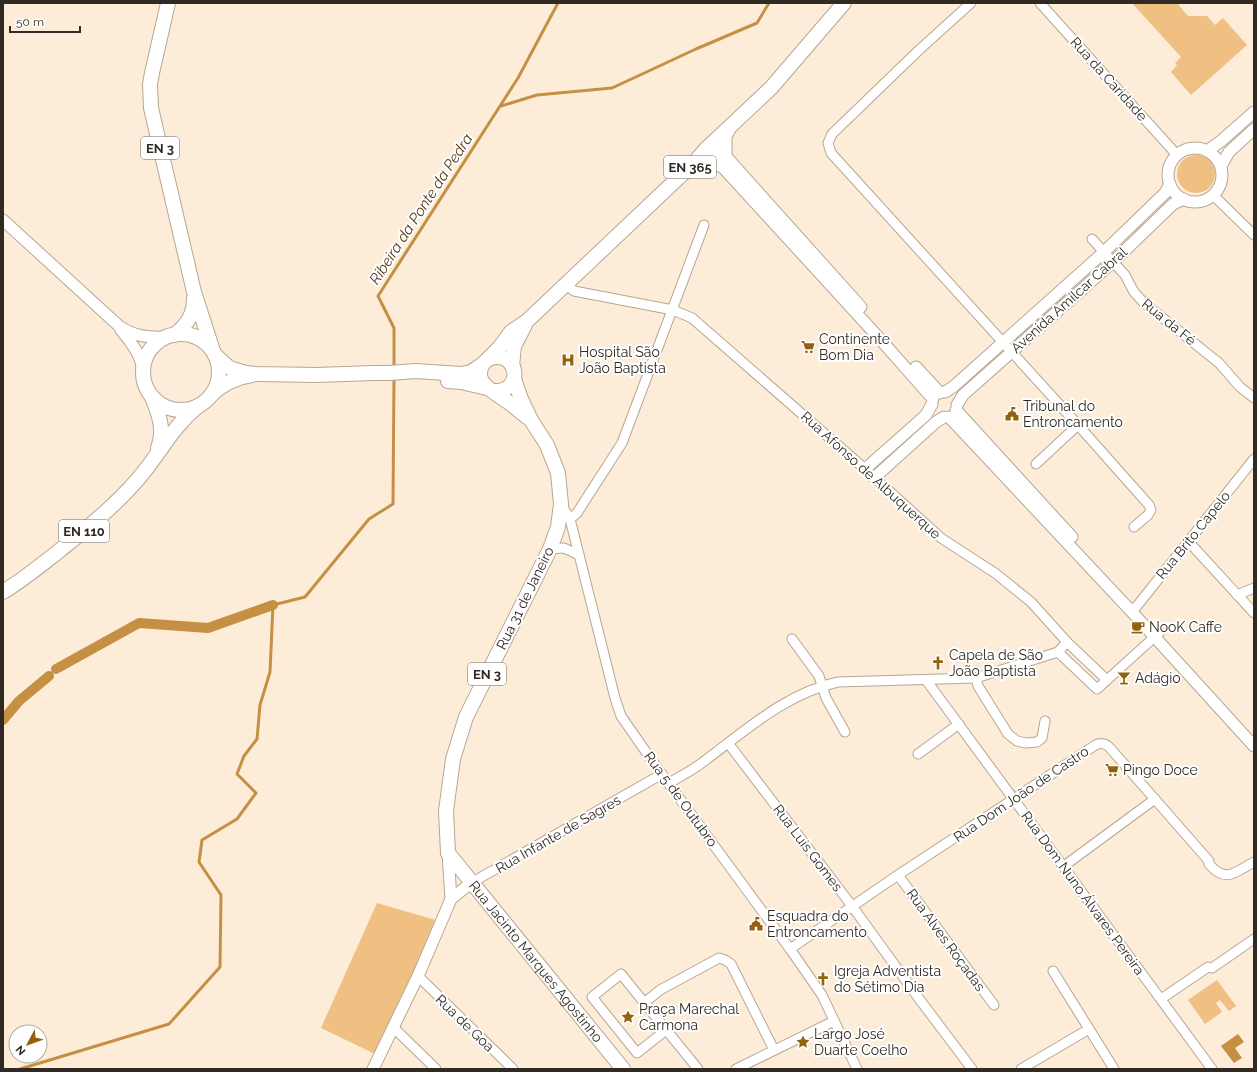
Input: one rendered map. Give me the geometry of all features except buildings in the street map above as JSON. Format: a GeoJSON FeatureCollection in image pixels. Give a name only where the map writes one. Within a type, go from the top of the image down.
{"type":"FeatureCollection","features":[{"type":"Feature","properties":{"kind":"main road","name":"EN 3"},"geometry":{"type":"LineString","coordinates":[[168,3],[152,73],[150,97],[155,126],[194,292],[218,365],[219,376],[211,395]]}},
{"type":"Feature","properties":{"kind":"main road","name":"EN 365"},"geometry":{"type":"LineString","coordinates":[[486,362],[511,332],[527,321],[771,88],[844,3]]}},
{"type":"Feature","properties":{"kind":"main road","name":"EN 3"},"geometry":{"type":"LineString","coordinates":[[143,372],[149,351],[156,343],[182,329],[190,318],[194,306],[194,292]]}},
{"type":"Feature","properties":{"kind":"main road","name":"EN 365"},"geometry":{"type":"LineString","coordinates":[[513,372],[514,346],[527,321]]}},
{"type":"Feature","properties":{"kind":"main road","name":"EN 3"},"geometry":{"type":"LineString","coordinates":[[170,336],[186,334],[198,338],[208,345],[227,366],[246,373],[256,374],[461,374],[471,372],[495,357],[502,357],[508,360],[521,399],[531,420],[547,445],[558,473],[561,504]]}},
{"type":"Feature","properties":{"kind":"main road"},"geometry":{"type":"LineString","coordinates":[[486,362],[480,370],[480,376],[482,383],[490,389],[500,391],[506,389],[511,385],[513,372]]}},
{"type":"Feature","properties":{"kind":"main road"},"geometry":{"type":"LineString","coordinates":[[143,372],[145,383],[152,396],[159,415],[162,432],[160,444],[154,458]]}},
{"type":"Feature","properties":{"kind":"main road","name":"EN 3"},"geometry":{"type":"LineString","coordinates":[[198,406],[223,386],[233,381],[256,374]]}},
{"type":"Feature","properties":{"kind":"main road","name":"EN 3"},"geometry":{"type":"LineString","coordinates":[[415,374],[490,389],[531,420]]}},
{"type":"Feature","properties":{"kind":"main road"},"geometry":{"type":"LineString","coordinates":[[152,396],[160,403],[173,409],[187,409],[198,406]]}},
{"type":"Feature","properties":{"kind":"main road"},"geometry":{"type":"LineString","coordinates":[[154,458],[179,423],[198,406]]}},
{"type":"Feature","properties":{"kind":"main road","name":"EN 110"},"geometry":{"type":"LineString","coordinates":[[3,592],[36,569],[96,521],[123,496],[154,458]]}},
{"type":"Feature","properties":{"kind":"main road","name":"Rua 31 de Janeiro"},"geometry":{"type":"LineString","coordinates":[[448,853],[446,811],[453,758],[466,717],[550,549],[558,527],[561,504]]}},
{"type":"Feature","properties":{"kind":"main road","name":"Rua Jacinto Marques Agostinho"},"geometry":{"type":"LineString","coordinates":[[448,853],[623,1069]]}},
{"type":"Feature","properties":{"kind":"street"},"geometry":{"type":"LineString","coordinates":[[971,3],[919,50],[832,134],[828,143],[831,153],[1078,424],[1149,505],[1151,510],[1148,515],[1134,527]]}},
{"type":"Feature","properties":{"kind":"street","name":"Rua da Caridade"},"geometry":{"type":"LineString","coordinates":[[1040,3],[1177,155]]}},
{"type":"Feature","properties":{"kind":"street"},"geometry":{"type":"LineString","coordinates":[[1207,150],[1221,141],[1254,112]]}},
{"type":"Feature","properties":{"kind":"street"},"geometry":{"type":"LineString","coordinates":[[723,161],[726,137],[732,125]]}},
{"type":"Feature","properties":{"kind":"street"},"geometry":{"type":"LineString","coordinates":[[1221,166],[1229,152],[1254,129]]}},
{"type":"Feature","properties":{"kind":"street"},"geometry":{"type":"LineString","coordinates":[[710,146],[723,161],[735,180],[880,339],[938,397]]}},
{"type":"Feature","properties":{"kind":"street"},"geometry":{"type":"LineString","coordinates":[[1191,148],[1207,150],[1217,159],[1221,166],[1222,181],[1219,189],[1214,195],[1200,201],[1192,202],[1184,199],[1173,190],[1170,184],[1169,168],[1172,161],[1177,155],[1191,148]]}},
{"type":"Feature","properties":{"kind":"street"},"geometry":{"type":"LineString","coordinates":[[693,164],[723,161]]}},
{"type":"Feature","properties":{"kind":"street","name":"Avenida Amilcar Cabral"},"geometry":{"type":"LineString","coordinates":[[865,469],[926,415],[938,397],[953,387],[1104,252],[1165,193],[1170,184]]}},
{"type":"Feature","properties":{"kind":"street"},"geometry":{"type":"LineString","coordinates":[[1214,195],[1254,235]]}},
{"type":"Feature","properties":{"kind":"street","name":"Avenida Amilcar Cabral"},"geometry":{"type":"LineString","coordinates":[[874,478],[931,426],[952,412],[963,395],[1113,262],[1173,204],[1184,199]]}},
{"type":"Feature","properties":{"kind":"street"},"geometry":{"type":"LineString","coordinates":[[3,220],[112,320],[126,331],[140,336],[155,338],[170,336]]}},
{"type":"Feature","properties":{"kind":"street"},"geometry":{"type":"LineString","coordinates":[[570,519],[576,513],[622,443],[704,225]]}},
{"type":"Feature","properties":{"kind":"street","name":"Rua da Fé"},"geometry":{"type":"LineString","coordinates":[[1092,239],[1125,275],[1134,292],[1144,303],[1219,363],[1240,387],[1254,398]]}},
{"type":"Feature","properties":{"kind":"street","name":"Rua Afonso de Albuquerque"},"geometry":{"type":"LineString","coordinates":[[565,284],[574,291],[672,310],[692,318],[865,469],[941,538],[995,573],[1031,602],[1067,642],[1106,680]]}},
{"type":"Feature","properties":{"kind":"street"},"geometry":{"type":"LineString","coordinates":[[112,320],[136,350],[143,372]]}},
{"type":"Feature","properties":{"kind":"street"},"geometry":{"type":"LineString","coordinates":[[938,397],[952,395],[955,398],[952,412]]}},
{"type":"Feature","properties":{"kind":"street"},"geometry":{"type":"LineString","coordinates":[[938,397],[934,412],[937,415],[952,412]]}},
{"type":"Feature","properties":{"kind":"street"},"geometry":{"type":"LineString","coordinates":[[952,412],[1157,634],[1254,735]]}},
{"type":"Feature","properties":{"kind":"street"},"geometry":{"type":"LineString","coordinates":[[1036,464],[1078,424]]}},
{"type":"Feature","properties":{"kind":"street","name":"Rua Brito Capelo"},"geometry":{"type":"LineString","coordinates":[[1134,609],[1254,459]]}},
{"type":"Feature","properties":{"kind":"street","name":"Rua 5 de Outubro"},"geometry":{"type":"LineString","coordinates":[[561,504],[570,519],[615,698],[622,716],[662,774],[822,995],[857,1069]]}},
{"type":"Feature","properties":{"kind":"street"},"geometry":{"type":"LineString","coordinates":[[1188,541],[1254,613]]}},
{"type":"Feature","properties":{"kind":"street"},"geometry":{"type":"LineString","coordinates":[[550,549],[564,548],[579,555]]}},
{"type":"Feature","properties":{"kind":"street"},"geometry":{"type":"LineString","coordinates":[[1237,595],[1254,588]]}},
{"type":"Feature","properties":{"kind":"street"},"geometry":{"type":"LineString","coordinates":[[1058,652],[1097,689],[1157,634]]}},
{"type":"Feature","properties":{"kind":"street"},"geometry":{"type":"LineString","coordinates":[[1157,634],[1254,746]]}},
{"type":"Feature","properties":{"kind":"street"},"geometry":{"type":"LineString","coordinates":[[792,639],[819,676],[826,698],[845,732]]}},
{"type":"Feature","properties":{"kind":"street"},"geometry":{"type":"LineString","coordinates":[[669,783],[702,763],[761,718],[821,686],[838,682],[976,678],[1058,652],[1067,642]]}},
{"type":"Feature","properties":{"kind":"street"},"geometry":{"type":"LineString","coordinates":[[976,678],[978,686],[1008,734],[1017,741],[1026,743],[1037,742],[1042,738],[1045,721]]}},
{"type":"Feature","properties":{"kind":"street","name":"Rua Dom Nuno Álvares Pereira"},"geometry":{"type":"LineString","coordinates":[[926,680],[1212,1069]]}},
{"type":"Feature","properties":{"kind":"street"},"geometry":{"type":"LineString","coordinates":[[918,754],[959,724]]}},
{"type":"Feature","properties":{"kind":"street","name":"Rua Luís Gomes"},"geometry":{"type":"LineString","coordinates":[[728,743],[852,906],[972,1069]]}},
{"type":"Feature","properties":{"kind":"street","name":"Rua Dom João de Castro"},"geometry":{"type":"LineString","coordinates":[[790,949],[898,875],[1094,746],[1103,743],[1110,748],[1209,861],[1209,864],[1214,869],[1223,875],[1234,873],[1254,862]]}},
{"type":"Feature","properties":{"kind":"street","name":"Rua Infante de Sagres"},"geometry":{"type":"LineString","coordinates":[[373,1069],[394,1028],[452,898],[471,883],[662,774]]}},
{"type":"Feature","properties":{"kind":"street"},"geometry":{"type":"LineString","coordinates":[[1064,866],[1155,800]]}},
{"type":"Feature","properties":{"kind":"street","name":"Rua 31 de Janeiro"},"geometry":{"type":"LineString","coordinates":[[448,853],[452,898]]}},
{"type":"Feature","properties":{"kind":"street","name":"Rua Alves Roçadas"},"geometry":{"type":"LineString","coordinates":[[898,875],[994,1005]]}},
{"type":"Feature","properties":{"kind":"street"},"geometry":{"type":"LineString","coordinates":[[1161,999],[1208,967],[1212,968],[1254,939]]}},
{"type":"Feature","properties":{"kind":"street"},"geometry":{"type":"LineString","coordinates":[[644,1003],[660,990],[719,958],[725,960],[731,964],[774,1050]]}},
{"type":"Feature","properties":{"kind":"street"},"geometry":{"type":"LineString","coordinates":[[1053,971],[1114,1069]]}},
{"type":"Feature","properties":{"kind":"street"},"geometry":{"type":"LineString","coordinates":[[666,1030],[637,1054],[592,997],[621,974],[698,1069]]}},
{"type":"Feature","properties":{"kind":"street","name":"Rua de Goa"},"geometry":{"type":"LineString","coordinates":[[418,976],[513,1069]]}},
{"type":"Feature","properties":{"kind":"street"},"geometry":{"type":"LineString","coordinates":[[736,1069],[834,1021]]}},
{"type":"Feature","properties":{"kind":"street"},"geometry":{"type":"LineString","coordinates":[[394,1028],[436,1069]]}},
{"type":"Feature","properties":{"kind":"street"},"geometry":{"type":"LineString","coordinates":[[1021,1069],[1089,1029]]}},
{"type":"Feature","properties":{"kind":"shaded area"},"geometry":{"type":"Polygon","coordinates":[[[1132,3],[1177,3],[1188,16],[1207,16],[1215,25],[1223,18],[1247,45],[1191,95],[1171,72],[1177,65],[1175,63],[1181,57],[1132,3]]]}},
{"type":"Feature","properties":{"kind":"shaded area"},"geometry":{"type":"Polygon","coordinates":[[[1192,155],[1200,155],[1210,160],[1214,167],[1214,181],[1210,188],[1200,193],[1192,193],[1182,188],[1180,185],[1177,178],[1177,170],[1182,160],[1185,158],[1192,155]]]}},
{"type":"Feature","properties":{"kind":"shaded area"},"geometry":{"type":"Polygon","coordinates":[[[377,903],[439,921],[377,1055],[321,1028],[377,903]]]}},
{"type":"Feature","properties":{"kind":"shaded area"},"geometry":{"type":"Polygon","coordinates":[[[1217,980],[1236,1006],[1229,1011],[1220,1000],[1216,1003],[1222,1012],[1205,1024],[1188,1000],[1217,980]]]}},
{"type":"Feature","properties":{"kind":"shaded area"},"geometry":{"type":"Polygon","coordinates":[[[1238,1034],[1244,1042],[1235,1048],[1242,1058],[1234,1063],[1221,1046],[1238,1034]]]}},
{"type":"Feature","properties":{"kind":"waterway","name":"Ribeira da Ponte da Pedra"},"geometry":{"type":"LineString","coordinates":[[394,368],[394,328],[378,296],[518,78],[558,3]]}},
{"type":"Feature","properties":{"kind":"waterway"},"geometry":{"type":"LineString","coordinates":[[501,106],[537,95],[612,88],[696,49],[757,23],[769,3]]}},
{"type":"Feature","properties":{"kind":"waterway","name":"Ribeira da Ponte da Pedra"},"geometry":{"type":"LineString","coordinates":[[20,1069],[169,1024],[220,967],[221,895],[199,862],[202,840],[237,819],[256,793],[237,774],[244,756],[257,739],[260,705],[270,672],[273,605],[305,597],[369,519],[393,504],[394,376]]}},
{"type":"Feature","properties":{"kind":"waterway"},"geometry":{"type":"LineString","coordinates":[[56,669],[139,623],[208,628],[273,605]]}},
{"type":"Feature","properties":{"kind":"waterway"},"geometry":{"type":"LineString","coordinates":[[3,720],[19,701],[49,676]]}},
{"type":"Feature","properties":{"kind":"place","name":"Continente Bom Dia"},"geometry":{"type":"Point","coordinates":[808,347]}},
{"type":"Feature","properties":{"kind":"place","name":"Hospital São João Baptista"},"geometry":{"type":"Point","coordinates":[568,360]}},
{"type":"Feature","properties":{"kind":"place","name":"Tribunal do Entroncamento"},"geometry":{"type":"Point","coordinates":[1012,414]}},
{"type":"Feature","properties":{"kind":"place","name":"NooK Caffe"},"geometry":{"type":"Point","coordinates":[1138,627]}},
{"type":"Feature","properties":{"kind":"place","name":"Capela de São João Baptista"},"geometry":{"type":"Point","coordinates":[938,663]}},
{"type":"Feature","properties":{"kind":"place","name":"Adágio"},"geometry":{"type":"Point","coordinates":[1124,678]}},
{"type":"Feature","properties":{"kind":"place","name":"Pingo Doce"},"geometry":{"type":"Point","coordinates":[1112,770]}},
{"type":"Feature","properties":{"kind":"place","name":"Esquadra do Entroncamento"},"geometry":{"type":"Point","coordinates":[756,924]}},
{"type":"Feature","properties":{"kind":"place","name":"Igreja Adventista do Sétimo Dia"},"geometry":{"type":"Point","coordinates":[823,979]}},
{"type":"Feature","properties":{"kind":"place","name":"Praça Marechal Carmona"},"geometry":{"type":"Point","coordinates":[628,1017]}},
{"type":"Feature","properties":{"kind":"place","name":"Largo José Duarte Coelho"},"geometry":{"type":"Point","coordinates":[803,1042]}}]}
